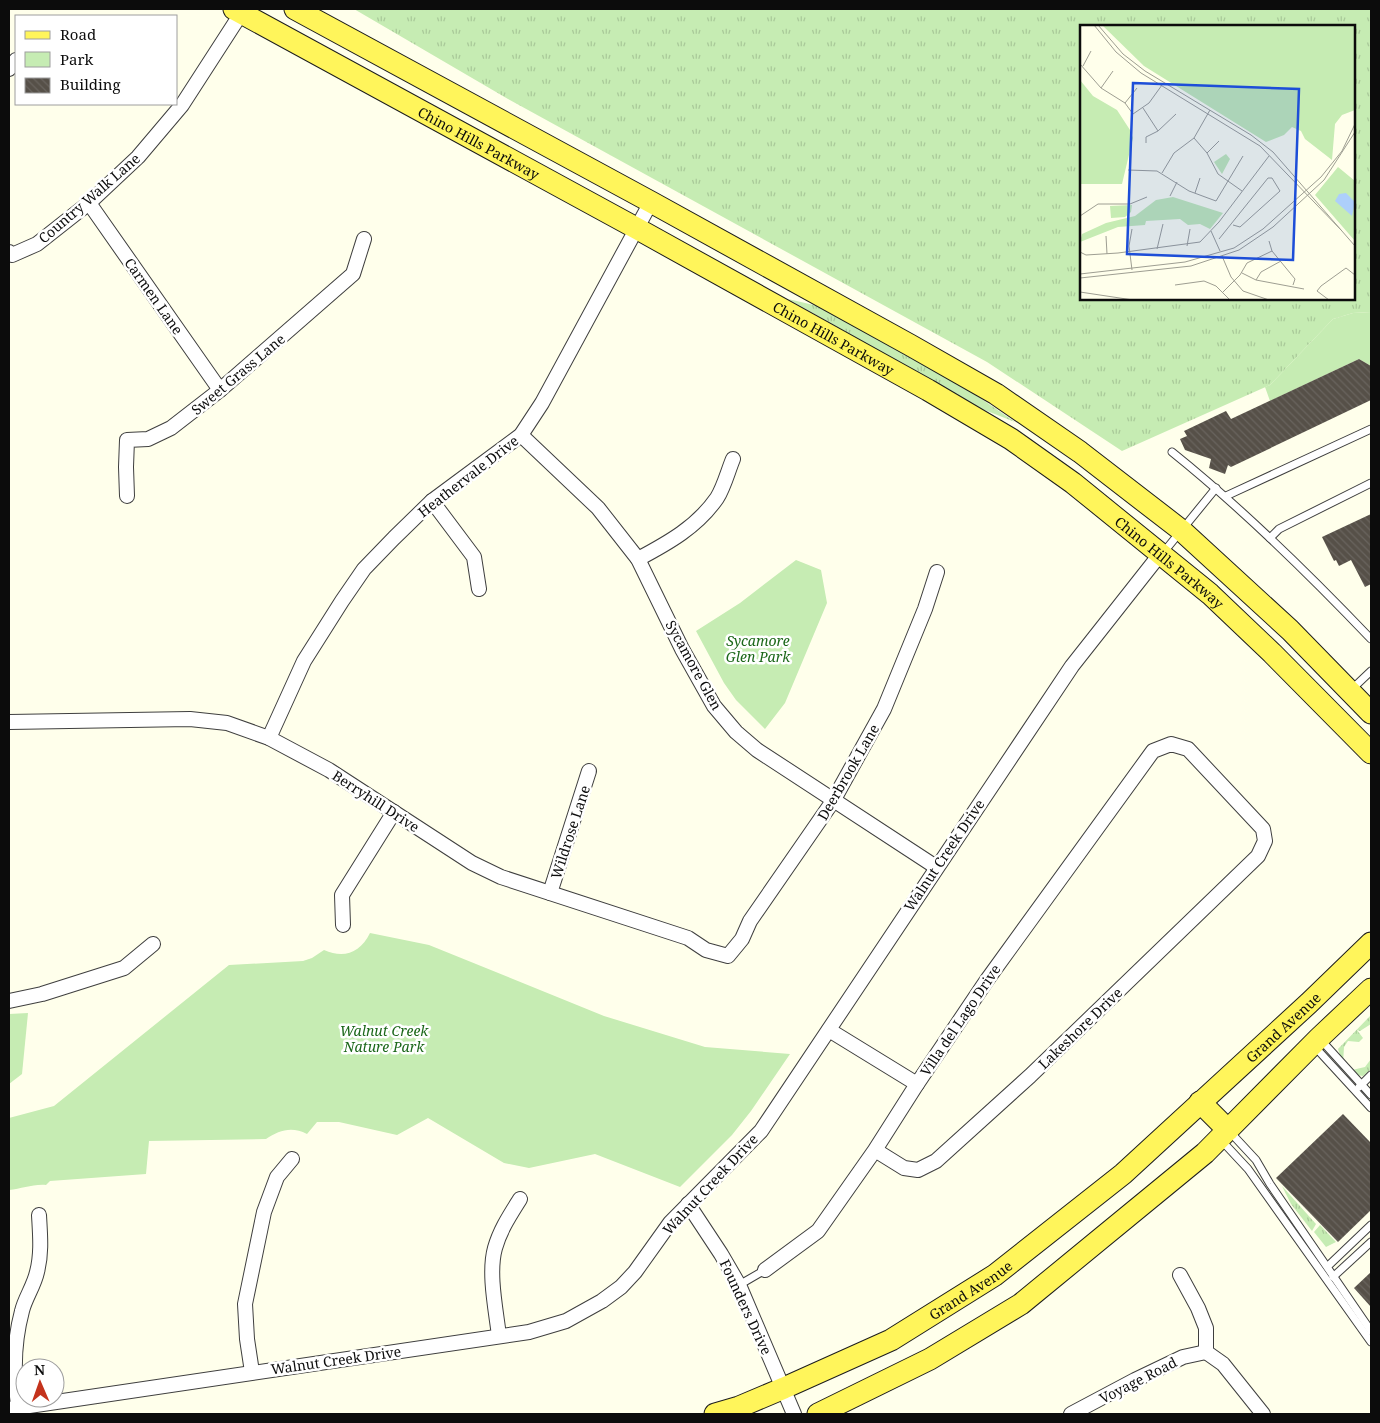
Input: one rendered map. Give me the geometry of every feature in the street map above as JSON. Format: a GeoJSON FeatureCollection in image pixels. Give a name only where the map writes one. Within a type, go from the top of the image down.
{"type":"FeatureCollection","features":[{"type":"Feature","properties":{"kind":"main road","name":"Chino Hills Parkway"},"geometry":{"type":"LineString","coordinates":[[295,9],[650,202],[996,394],[1080,452],[1181,530],[1290,630],[1371,713]]}},
{"type":"Feature","properties":{"kind":"main road","name":"Chino Hills Parkway"},"geometry":{"type":"LineString","coordinates":[[240,10],[928,390],[1011,439],[1073,483],[1158,558],[1210,594],[1265,646],[1371,753]]}},
{"type":"Feature","properties":{"kind":"main road","name":"Grand Avenue"},"geometry":{"type":"LineString","coordinates":[[715,1414],[739,1407],[891,1340],[995,1276],[1123,1174],[1309,1003],[1371,942]]}},
{"type":"Feature","properties":{"kind":"main road"},"geometry":{"type":"LineString","coordinates":[[818,1414],[930,1359],[1021,1304],[1205,1153],[1316,1041],[1371,989]]}},
{"type":"Feature","properties":{"kind":"main road"},"geometry":{"type":"LineString","coordinates":[[1196,1106],[1224,1134]]}},
{"type":"Feature","properties":{"kind":"street","name":"Country Walk Lane"},"geometry":{"type":"LineString","coordinates":[[10,254],[37,244],[89,202],[138,157],[182,105],[240,10]]}},
{"type":"Feature","properties":{"kind":"street","name":"Carmen Lane"},"geometry":{"type":"LineString","coordinates":[[89,202],[220,390]]}},
{"type":"Feature","properties":{"kind":"street","name":"Heathervale Drive"},"geometry":{"type":"LineString","coordinates":[[269,738],[304,662],[364,569],[432,501],[521,434],[542,403],[650,202]]}},
{"type":"Feature","properties":{"kind":"street","name":"Sweet Grass Lane"},"geometry":{"type":"LineString","coordinates":[[127,496],[127,440],[148,439],[171,428],[220,390],[353,274],[364,239]]}},
{"type":"Feature","properties":{"kind":"street","name":"Sycamore Glen"},"geometry":{"type":"LineString","coordinates":[[521,434],[598,508],[638,559],[682,649],[714,706],[736,732],[757,750],[936,867]]}},
{"type":"Feature","properties":{"kind":"street"},"geometry":{"type":"LineString","coordinates":[[638,559],[669,543],[696,522],[717,497],[733,459]]}},
{"type":"Feature","properties":{"kind":"street"},"geometry":{"type":"LineString","coordinates":[[432,501],[474,557],[479,589]]}},
{"type":"Feature","properties":{"kind":"street","name":"Walnut Creek Drive"},"geometry":{"type":"LineString","coordinates":[[16,1411],[252,1372],[530,1332],[566,1321],[602,1301],[635,1272],[670,1223],[761,1131],[1072,666],[1158,558]]}},
{"type":"Feature","properties":{"kind":"street","name":"Deerbrook Lane"},"geometry":{"type":"LineString","coordinates":[[728,956],[742,940],[750,921],[833,801],[884,709],[925,609],[937,572]]}},
{"type":"Feature","properties":{"kind":"street","name":"Berryhill Drive"},"geometry":{"type":"LineString","coordinates":[[9,722],[190,719],[227,723],[269,738],[329,770],[472,863],[501,877],[688,938],[706,950],[728,956]]}},
{"type":"Feature","properties":{"kind":"street","name":"Villa del Lago Drive"},"geometry":{"type":"LineString","coordinates":[[765,1270],[818,1231],[875,1150],[987,980],[1153,752],[1171,744],[1188,749],[1263,829],[1265,841]]}},
{"type":"Feature","properties":{"kind":"street","name":"Wildrose Lane"},"geometry":{"type":"LineString","coordinates":[[550,893],[589,771]]}},
{"type":"Feature","properties":{"kind":"street"},"geometry":{"type":"LineString","coordinates":[[343,925],[342,895],[394,812]]}},
{"type":"Feature","properties":{"kind":"street","name":"Lakeshore Drive"},"geometry":{"type":"LineString","coordinates":[[875,1150],[904,1168],[918,1170],[936,1161],[1030,1076],[1251,863],[1258,856],[1265,841]]}},
{"type":"Feature","properties":{"kind":"street"},"geometry":{"type":"LineString","coordinates":[[9,1001],[42,994],[124,968],[153,944]]}},
{"type":"Feature","properties":{"kind":"street"},"geometry":{"type":"LineString","coordinates":[[829,1030],[917,1084]]}},
{"type":"Feature","properties":{"kind":"street"},"geometry":{"type":"LineString","coordinates":[[252,1372],[247,1339],[245,1304],[252,1265],[264,1212],[278,1177],[292,1159]]}},
{"type":"Feature","properties":{"kind":"street"},"geometry":{"type":"LineString","coordinates":[[498,1336],[493,1274],[494,1249],[501,1230],[520,1199]]}},
{"type":"Feature","properties":{"kind":"street","name":"Founders Drive"},"geometry":{"type":"LineString","coordinates":[[688,1204],[739,1285],[794,1414]]}},
{"type":"Feature","properties":{"kind":"street"},"geometry":{"type":"LineString","coordinates":[[16,1411],[15,1352],[22,1310],[37,1273],[41,1242],[38,1215]]}},
{"type":"Feature","properties":{"kind":"street"},"geometry":{"type":"LineString","coordinates":[[1180,1275],[1198,1308],[1206,1328],[1206,1352],[1223,1364],[1263,1414]]}},
{"type":"Feature","properties":{"kind":"street","name":"Voyage Road"},"geometry":{"type":"LineString","coordinates":[[1071,1414],[1183,1356],[1206,1352]]}},
{"type":"Feature","properties":{"kind":"lane"},"geometry":{"type":"LineString","coordinates":[[1226,496],[1371,429]]}},
{"type":"Feature","properties":{"kind":"lane"},"geometry":{"type":"LineString","coordinates":[[1172,452],[1226,496],[1371,639]]}},
{"type":"Feature","properties":{"kind":"lane"},"geometry":{"type":"LineString","coordinates":[[1270,538],[1279,529],[1371,483]]}},
{"type":"Feature","properties":{"kind":"lane","name":"Walnut Creek Drive"},"geometry":{"type":"LineString","coordinates":[[1158,558],[1216,488]]}},
{"type":"Feature","properties":{"kind":"lane"},"geometry":{"type":"LineString","coordinates":[[1350,691],[1371,671]]}},
{"type":"Feature","properties":{"kind":"lane"},"geometry":{"type":"LineString","coordinates":[[1316,1041],[1362,1084],[1371,1095]]}},
{"type":"Feature","properties":{"kind":"lane"},"geometry":{"type":"LineString","coordinates":[[1316,1041],[1371,1108]]}},
{"type":"Feature","properties":{"kind":"lane"},"geometry":{"type":"LineString","coordinates":[[1355,1090],[1371,1075]]}},
{"type":"Feature","properties":{"kind":"lane"},"geometry":{"type":"LineString","coordinates":[[1224,1134],[1256,1160],[1270,1184],[1371,1331]]}},
{"type":"Feature","properties":{"kind":"lane"},"geometry":{"type":"LineString","coordinates":[[1224,1134],[1371,1342]]}},
{"type":"Feature","properties":{"kind":"lane"},"geometry":{"type":"LineString","coordinates":[[1328,1266],[1371,1225]]}},
{"type":"Feature","properties":{"kind":"lane"},"geometry":{"type":"LineString","coordinates":[[1333,1277],[1371,1242]]}},
{"type":"Feature","properties":{"kind":"lane","name":"Villa del Lago Drive"},"geometry":{"type":"LineString","coordinates":[[739,1285],[765,1270]]}},
{"type":"Feature","properties":{"kind":"green space"},"geometry":{"type":"Polygon","coordinates":[[[354,9],[1371,9],[1371,312],[1353,313],[1333,319],[1270,385],[1122,451],[987,362],[508,99],[354,9]]]}},
{"type":"Feature","properties":{"kind":"green space"},"geometry":{"type":"Polygon","coordinates":[[[788,299],[818,306],[960,384],[1015,422],[982,409],[788,299]]]}},
{"type":"Feature","properties":{"kind":"green space"},"geometry":{"type":"Polygon","coordinates":[[[1371,312],[1371,366],[1359,359],[1270,401],[1265,387],[1270,385],[1333,319],[1353,313],[1371,312]]]}},
{"type":"Feature","properties":{"kind":"green space","name":"Sycamore Glen Park"},"geometry":{"type":"Polygon","coordinates":[[[796,560],[821,570],[827,603],[785,703],[765,729],[736,700],[724,683],[696,631],[740,603],[796,560]]]}},
{"type":"Feature","properties":{"kind":"green space","name":"Walnut Creek Nature Park"},"geometry":{"type":"Polygon","coordinates":[[[370,933],[429,945],[604,1016],[705,1047],[790,1054],[732,1135],[680,1187],[595,1154],[529,1168],[504,1163],[428,1118],[397,1135],[339,1122],[317,1122],[307,1134],[296,1130],[286,1130],[266,1139],[149,1141],[146,1174],[50,1181],[46,1185],[9,1190],[9,1118],[54,1106],[229,965],[303,961],[312,958],[324,950],[331,953],[345,954],[356,950],[370,933]]]}},
{"type":"Feature","properties":{"kind":"green space"},"geometry":{"type":"Polygon","coordinates":[[[28,1013],[22,1074],[9,1084],[9,1014],[28,1013]]]}},
{"type":"Feature","properties":{"kind":"green space"},"geometry":{"type":"Polygon","coordinates":[[[1371,1015],[1371,1024],[1360,1031],[1357,1030],[1363,1038],[1359,1042],[1348,1041],[1344,1047],[1343,1064],[1338,1049],[1371,1015]]]}},
{"type":"Feature","properties":{"kind":"green space"},"geometry":{"type":"Polygon","coordinates":[[[1371,1059],[1371,1069],[1363,1076],[1357,1075],[1352,1070],[1365,1067],[1371,1059]]]}},
{"type":"Feature","properties":{"kind":"green space"},"geometry":{"type":"Polygon","coordinates":[[[1282,1186],[1316,1224],[1312,1231],[1291,1204],[1282,1186]]]}},
{"type":"Feature","properties":{"kind":"green space"},"geometry":{"type":"Polygon","coordinates":[[[1320,1225],[1336,1242],[1326,1247],[1314,1232],[1320,1225]]]}},
{"type":"Feature","properties":{"kind":"building"},"geometry":{"type":"Polygon","coordinates":[[[1359,359],[1371,366],[1371,400],[1231,467],[1228,465],[1225,474],[1209,468],[1211,459],[1185,450],[1180,439],[1187,436],[1184,431],[1226,411],[1231,419],[1359,359]]]}},
{"type":"Feature","properties":{"kind":"building"},"geometry":{"type":"Polygon","coordinates":[[[1371,514],[1371,584],[1365,587],[1351,560],[1339,566],[1336,560],[1334,561],[1322,537],[1371,514]]]}},
{"type":"Feature","properties":{"kind":"building"},"geometry":{"type":"Polygon","coordinates":[[[1343,1114],[1371,1143],[1371,1210],[1338,1242],[1276,1178],[1343,1114]]]}},
{"type":"Feature","properties":{"kind":"building"},"geometry":{"type":"Polygon","coordinates":[[[1371,1272],[1371,1307],[1354,1288],[1371,1272]]]}}]}
